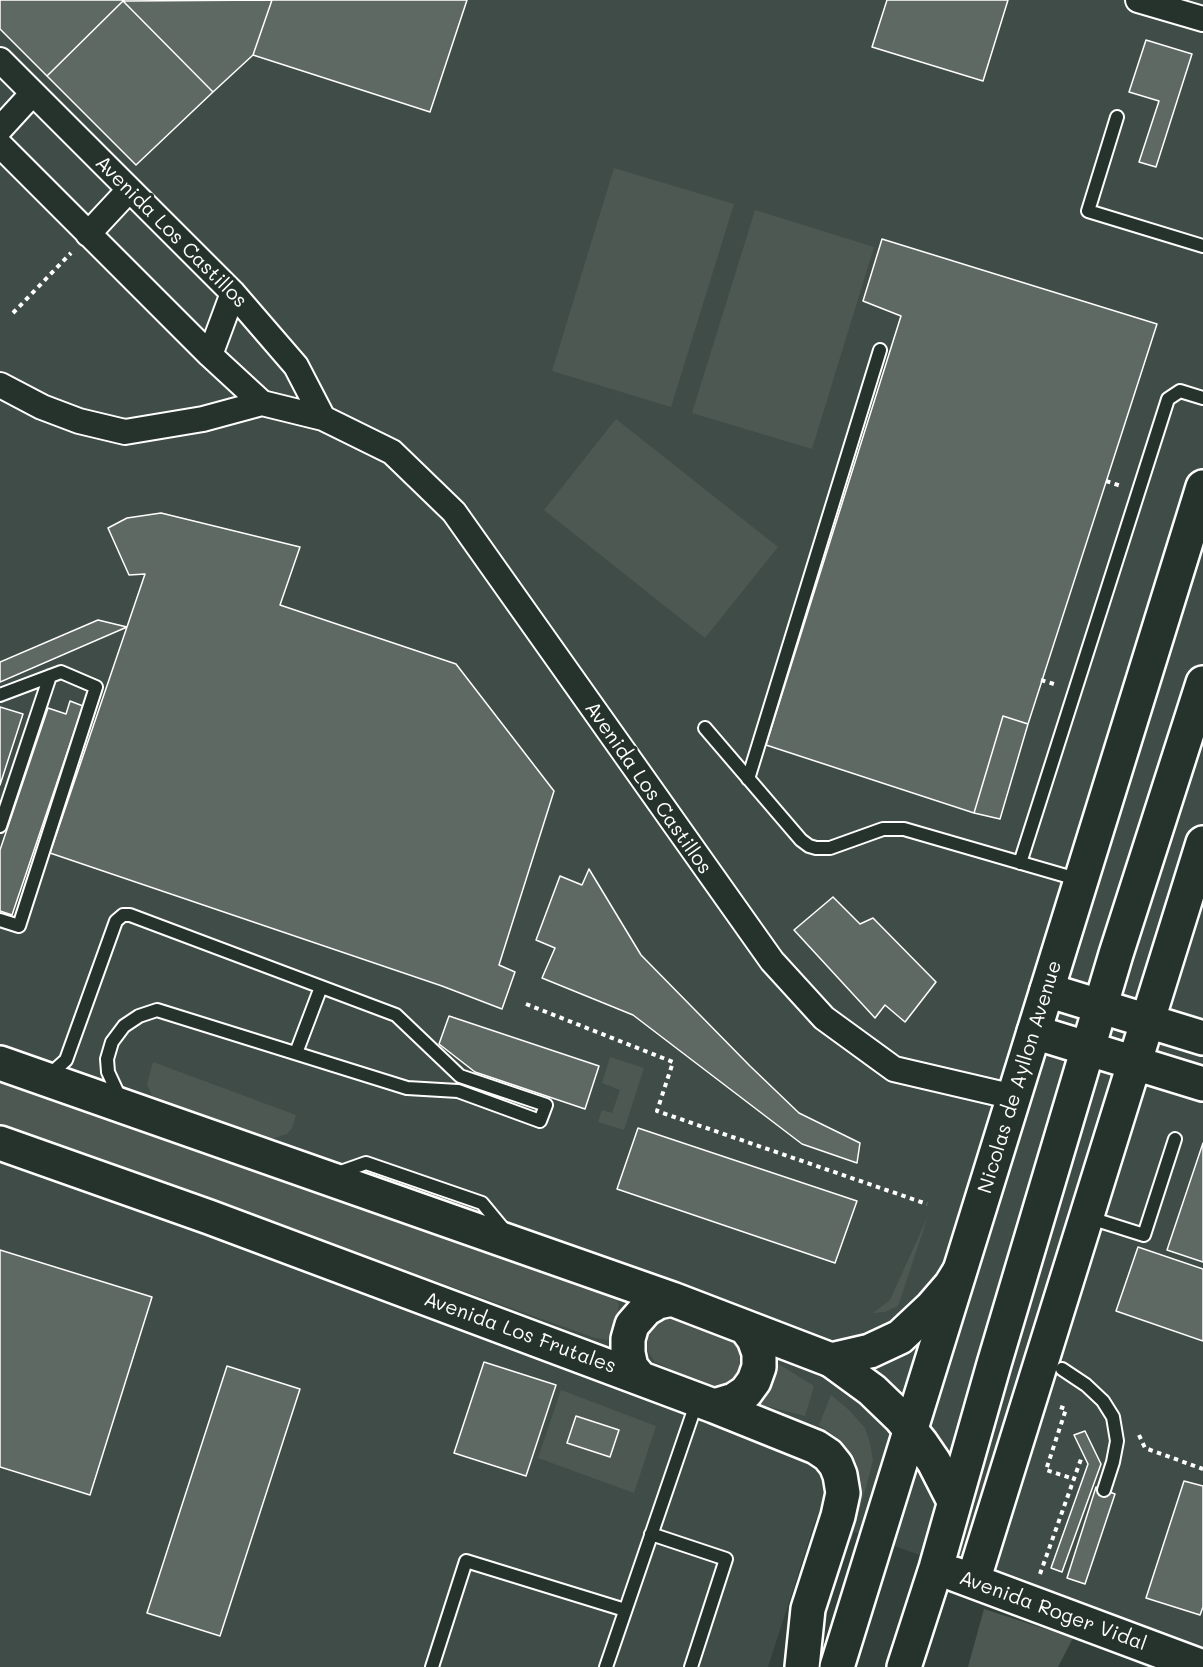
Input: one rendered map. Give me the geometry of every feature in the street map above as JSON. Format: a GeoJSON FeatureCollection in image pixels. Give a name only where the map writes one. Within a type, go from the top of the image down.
{"type":"FeatureCollection","features":[{"type":"Feature","properties":{"kind":"main road","name":"Nicolas de Ayllon Avenue"},"geometry":{"type":"LineString","coordinates":[[837,1667],[1203,487]]}},
{"type":"Feature","properties":{"kind":"main road"},"geometry":{"type":"LineString","coordinates":[[904,1667],[936,1568],[1116,954],[1203,683]]}},
{"type":"Feature","properties":{"kind":"main road"},"geometry":{"type":"LineString","coordinates":[[974,1581],[1148,1021],[1196,890],[1203,843]]}},
{"type":"Feature","properties":{"kind":"main road"},"geometry":{"type":"LineString","coordinates":[[1047,990],[1203,1038]]}},
{"type":"Feature","properties":{"kind":"main road"},"geometry":{"type":"LineString","coordinates":[[1034,1032],[1203,1084]]}},
{"type":"Feature","properties":{"kind":"main road"},"geometry":{"type":"LineString","coordinates":[[0,1063],[514,1242],[831,1360],[872,1390],[911,1430],[934,1462],[954,1501]]}},
{"type":"Feature","properties":{"kind":"main road","name":"Avenida Los Frutales"},"geometry":{"type":"LineString","coordinates":[[0,1143],[220,1221],[706,1403],[816,1447],[828,1455],[838,1470],[843,1487],[841,1505],[808,1609],[802,1667]]}},
{"type":"Feature","properties":{"kind":"main road"},"geometry":{"type":"LineString","coordinates":[[831,1360],[870,1351],[900,1337],[932,1307],[951,1285],[960,1270]]}},
{"type":"Feature","properties":{"kind":"main road"},"geometry":{"type":"LineString","coordinates":[[640,1378],[631,1366],[628,1353],[628,1339],[632,1325],[646,1309],[658,1302],[672,1299]]}},
{"type":"Feature","properties":{"kind":"main road"},"geometry":{"type":"LineString","coordinates":[[706,1403],[734,1400],[746,1392],[754,1381],[759,1367],[759,1353],[754,1339],[746,1328]]}},
{"type":"Feature","properties":{"kind":"main road","name":"Avenida Roger Vidal"},"geometry":{"type":"LineString","coordinates":[[936,1568],[1203,1667]]}},
{"type":"Feature","properties":{"kind":"street"},"geometry":{"type":"LineString","coordinates":[[1137,0],[1171,4],[1203,19]]}},
{"type":"Feature","properties":{"kind":"street","name":"Avenida Los Castillos"},"geometry":{"type":"LineString","coordinates":[[0,60],[233,293],[296,366],[323,418]]}},
{"type":"Feature","properties":{"kind":"street"},"geometry":{"type":"LineString","coordinates":[[0,129],[33,93]]}},
{"type":"Feature","properties":{"kind":"street","name":"Avenida Los Castillos"},"geometry":{"type":"LineString","coordinates":[[0,146],[210,356],[262,403],[323,418],[392,452],[454,512],[772,961],[824,1018],[894,1069],[1014,1097]]}},
{"type":"Feature","properties":{"kind":"street"},"geometry":{"type":"LineString","coordinates":[[88,234],[129,190]]}},
{"type":"Feature","properties":{"kind":"street"},"geometry":{"type":"LineString","coordinates":[[210,356],[233,293]]}},
{"type":"Feature","properties":{"kind":"street"},"geometry":{"type":"LineString","coordinates":[[0,385],[42,407],[70,418],[124,432],[203,419],[262,403]]}},
{"type":"Feature","properties":{"kind":"street"},"geometry":{"type":"LineString","coordinates":[[789,1667],[808,1609]]}},
{"type":"Feature","properties":{"kind":"lane"},"geometry":{"type":"LineString","coordinates":[[1117,117],[1088,211],[1203,246]]}},
{"type":"Feature","properties":{"kind":"lane"},"geometry":{"type":"LineString","coordinates":[[748,779],[880,350]]}},
{"type":"Feature","properties":{"kind":"lane"},"geometry":{"type":"LineString","coordinates":[[1020,863],[1168,399],[1180,392],[1203,398]]}},
{"type":"Feature","properties":{"kind":"lane"},"geometry":{"type":"LineString","coordinates":[[0,695],[61,672],[96,687],[20,926],[0,920]]}},
{"type":"Feature","properties":{"kind":"lane"},"geometry":{"type":"LineString","coordinates":[[0,826],[50,676]]}},
{"type":"Feature","properties":{"kind":"lane"},"geometry":{"type":"LineString","coordinates":[[705,728],[801,840],[816,848],[830,848],[883,829],[904,829],[1081,881]]}},
{"type":"Feature","properties":{"kind":"lane"},"geometry":{"type":"LineString","coordinates":[[45,1078],[66,1060],[116,921],[123,915],[130,915],[396,1015],[460,1076],[546,1105],[540,1121],[458,1091],[407,1088],[157,1010],[139,1016],[124,1026],[112,1042],[107,1059],[108,1072],[123,1106]]}},
{"type":"Feature","properties":{"kind":"lane"},"geometry":{"type":"LineString","coordinates":[[297,1053],[321,987]]}},
{"type":"Feature","properties":{"kind":"lane"},"geometry":{"type":"LineString","coordinates":[[1086,1216],[1144,1235],[1175,1139]]}},
{"type":"Feature","properties":{"kind":"lane"},"geometry":{"type":"LineString","coordinates":[[1062,1369],[1086,1385],[1103,1401],[1113,1417],[1117,1441],[1104,1490]]}},
{"type":"Feature","properties":{"kind":"lane"},"geometry":{"type":"LineString","coordinates":[[606,1667],[651,1534],[706,1403]]}},
{"type":"Feature","properties":{"kind":"lane"},"geometry":{"type":"LineString","coordinates":[[651,1534],[726,1559],[691,1667]]}},
{"type":"Feature","properties":{"kind":"lane"},"geometry":{"type":"LineString","coordinates":[[432,1667],[466,1561],[625,1610]]}},
{"type":"Feature","properties":{"kind":"path"},"geometry":{"type":"LineString","coordinates":[[14,313],[88,234]]}},
{"type":"Feature","properties":{"kind":"path"},"geometry":{"type":"LineString","coordinates":[[526,1004],[673,1062],[657,1112],[927,1204]]}},
{"type":"Feature","properties":{"kind":"path"},"geometry":{"type":"LineString","coordinates":[[1051,1404],[1066,1409],[1046,1470],[1074,1479]]}},
{"type":"Feature","properties":{"kind":"path"},"geometry":{"type":"LineString","coordinates":[[1051,1578],[1040,1574],[1081,1459]]}},
{"type":"Feature","properties":{"kind":"shaded area"},"geometry":{"type":"Polygon","coordinates":[[[0,0],[1203,0],[1203,1656],[816,1518],[768,1667],[0,1667],[0,0]]]}},
{"type":"Feature","properties":{"kind":"shaded area"},"geometry":{"type":"Polygon","coordinates":[[[614,168],[734,204],[671,407],[552,371],[614,168]]]}},
{"type":"Feature","properties":{"kind":"shaded area"},"geometry":{"type":"Polygon","coordinates":[[[755,210],[874,247],[812,449],[692,413],[755,210]]]}},
{"type":"Feature","properties":{"kind":"shaded area"},"geometry":{"type":"Polygon","coordinates":[[[616,419],[778,547],[705,638],[544,510],[616,419]]]}},
{"type":"Feature","properties":{"kind":"shaded area"},"geometry":{"type":"Polygon","coordinates":[[[610,1057],[644,1068],[624,1130],[598,1122],[602,1110],[612,1113],[620,1090],[602,1083],[610,1057]]]}},
{"type":"Feature","properties":{"kind":"shaded area"},"geometry":{"type":"Polygon","coordinates":[[[153,1062],[296,1115],[292,1128],[287,1134],[268,1140],[152,1096],[147,1084],[153,1062]]]}},
{"type":"Feature","properties":{"kind":"shaded area"},"geometry":{"type":"Polygon","coordinates":[[[0,1075],[604,1289],[615,1297],[619,1304],[613,1335],[608,1340],[595,1338],[0,1125],[0,1075]]]}},
{"type":"Feature","properties":{"kind":"shaded area"},"geometry":{"type":"Polygon","coordinates":[[[928,1216],[898,1306],[885,1312],[873,1313],[890,1300],[928,1216]]]}},
{"type":"Feature","properties":{"kind":"shaded area"},"geometry":{"type":"Polygon","coordinates":[[[667,1312],[735,1337],[743,1348],[744,1365],[731,1384],[715,1389],[655,1362],[647,1350],[648,1334],[657,1320],[667,1312]]]}},
{"type":"Feature","properties":{"kind":"shaded area"},"geometry":{"type":"Polygon","coordinates":[[[774,1361],[814,1386],[805,1416],[751,1402],[774,1361]]]}},
{"type":"Feature","properties":{"kind":"shaded area"},"geometry":{"type":"Polygon","coordinates":[[[561,1390],[656,1426],[634,1493],[538,1458],[561,1390]]]}},
{"type":"Feature","properties":{"kind":"shaded area"},"geometry":{"type":"Polygon","coordinates":[[[831,1395],[865,1428],[873,1461],[851,1541],[850,1458],[835,1436],[819,1425],[831,1395]]]}},
{"type":"Feature","properties":{"kind":"shaded area"},"geometry":{"type":"Polygon","coordinates":[[[984,1609],[1073,1638],[1058,1667],[968,1667],[984,1609]]]}},
{"type":"Feature","properties":{"kind":"building"},"geometry":{"type":"Polygon","coordinates":[[[0,0],[124,0],[47,76],[0,29],[0,0]]]}},
{"type":"Feature","properties":{"kind":"building"},"geometry":{"type":"Polygon","coordinates":[[[272,0],[253,55],[213,92],[123,1],[272,0]]]}},
{"type":"Feature","properties":{"kind":"building"},"geometry":{"type":"Polygon","coordinates":[[[272,0],[467,0],[430,112],[253,55],[272,0]]]}},
{"type":"Feature","properties":{"kind":"building"},"geometry":{"type":"Polygon","coordinates":[[[887,0],[1008,0],[983,81],[872,47],[887,0]]]}},
{"type":"Feature","properties":{"kind":"building"},"geometry":{"type":"Polygon","coordinates":[[[123,1],[213,92],[136,165],[47,76],[123,1]]]}},
{"type":"Feature","properties":{"kind":"building"},"geometry":{"type":"Polygon","coordinates":[[[1146,40],[1192,54],[1156,167],[1139,162],[1159,101],[1129,92],[1146,40]]]}},
{"type":"Feature","properties":{"kind":"building"},"geometry":{"type":"Polygon","coordinates":[[[882,239],[1157,324],[1028,724],[1003,716],[974,813],[766,745],[901,316],[863,301],[882,239]]]}},
{"type":"Feature","properties":{"kind":"building"},"geometry":{"type":"Polygon","coordinates":[[[161,513],[300,547],[280,605],[456,664],[554,791],[499,965],[515,972],[502,1009],[442,986],[50,853],[145,574],[129,575],[108,528],[127,518],[161,513]]]}},
{"type":"Feature","properties":{"kind":"building"},"geometry":{"type":"Polygon","coordinates":[[[98,620],[127,627],[0,682],[0,662],[98,620]]]}},
{"type":"Feature","properties":{"kind":"building"},"geometry":{"type":"Polygon","coordinates":[[[70,701],[83,706],[12,915],[0,911],[0,850],[48,708],[66,714],[70,701]]]}},
{"type":"Feature","properties":{"kind":"building"},"geometry":{"type":"Polygon","coordinates":[[[0,707],[23,714],[0,785],[0,707]]]}},
{"type":"Feature","properties":{"kind":"building"},"geometry":{"type":"Polygon","coordinates":[[[1003,716],[1028,724],[1000,819],[974,813],[1003,716]]]}},
{"type":"Feature","properties":{"kind":"building"},"geometry":{"type":"Polygon","coordinates":[[[589,869],[641,955],[799,1113],[860,1143],[857,1163],[802,1144],[633,1015],[542,978],[555,948],[536,940],[560,876],[582,885],[589,869]]]}},
{"type":"Feature","properties":{"kind":"building"},"geometry":{"type":"Polygon","coordinates":[[[833,897],[860,924],[873,918],[936,982],[905,1022],[885,1005],[875,1018],[794,930],[833,897]]]}},
{"type":"Feature","properties":{"kind":"building"},"geometry":{"type":"Polygon","coordinates":[[[449,1016],[599,1066],[585,1109],[475,1072],[439,1044],[449,1016]]]}},
{"type":"Feature","properties":{"kind":"building"},"geometry":{"type":"Polygon","coordinates":[[[638,1128],[857,1201],[835,1263],[617,1189],[638,1128]]]}},
{"type":"Feature","properties":{"kind":"building"},"geometry":{"type":"Polygon","coordinates":[[[1203,1143],[1203,1262],[1167,1250],[1203,1143]]]}},
{"type":"Feature","properties":{"kind":"building"},"geometry":{"type":"Polygon","coordinates":[[[1138,1247],[1203,1269],[1203,1341],[1116,1311],[1138,1247]]]}},
{"type":"Feature","properties":{"kind":"building"},"geometry":{"type":"Polygon","coordinates":[[[0,1250],[152,1297],[90,1495],[0,1467],[0,1250]]]}},
{"type":"Feature","properties":{"kind":"building"},"geometry":{"type":"Polygon","coordinates":[[[484,1362],[556,1385],[526,1476],[454,1453],[484,1362]]]}},
{"type":"Feature","properties":{"kind":"building"},"geometry":{"type":"Polygon","coordinates":[[[227,1366],[300,1389],[220,1636],[147,1613],[227,1366]]]}},
{"type":"Feature","properties":{"kind":"building"},"geometry":{"type":"Polygon","coordinates":[[[576,1416],[619,1430],[610,1457],[567,1443],[576,1416]]]}},
{"type":"Feature","properties":{"kind":"building"},"geometry":{"type":"Polygon","coordinates":[[[1085,1431],[1101,1464],[1062,1572],[1051,1568],[1088,1464],[1074,1435],[1085,1431]]]}},
{"type":"Feature","properties":{"kind":"building"},"geometry":{"type":"Polygon","coordinates":[[[1184,1481],[1203,1486],[1203,1607],[1200,1615],[1146,1598],[1184,1481]]]}},
{"type":"Feature","properties":{"kind":"building"},"geometry":{"type":"Polygon","coordinates":[[[1096,1487],[1115,1494],[1085,1584],[1067,1578],[1096,1487]]]}}]}
